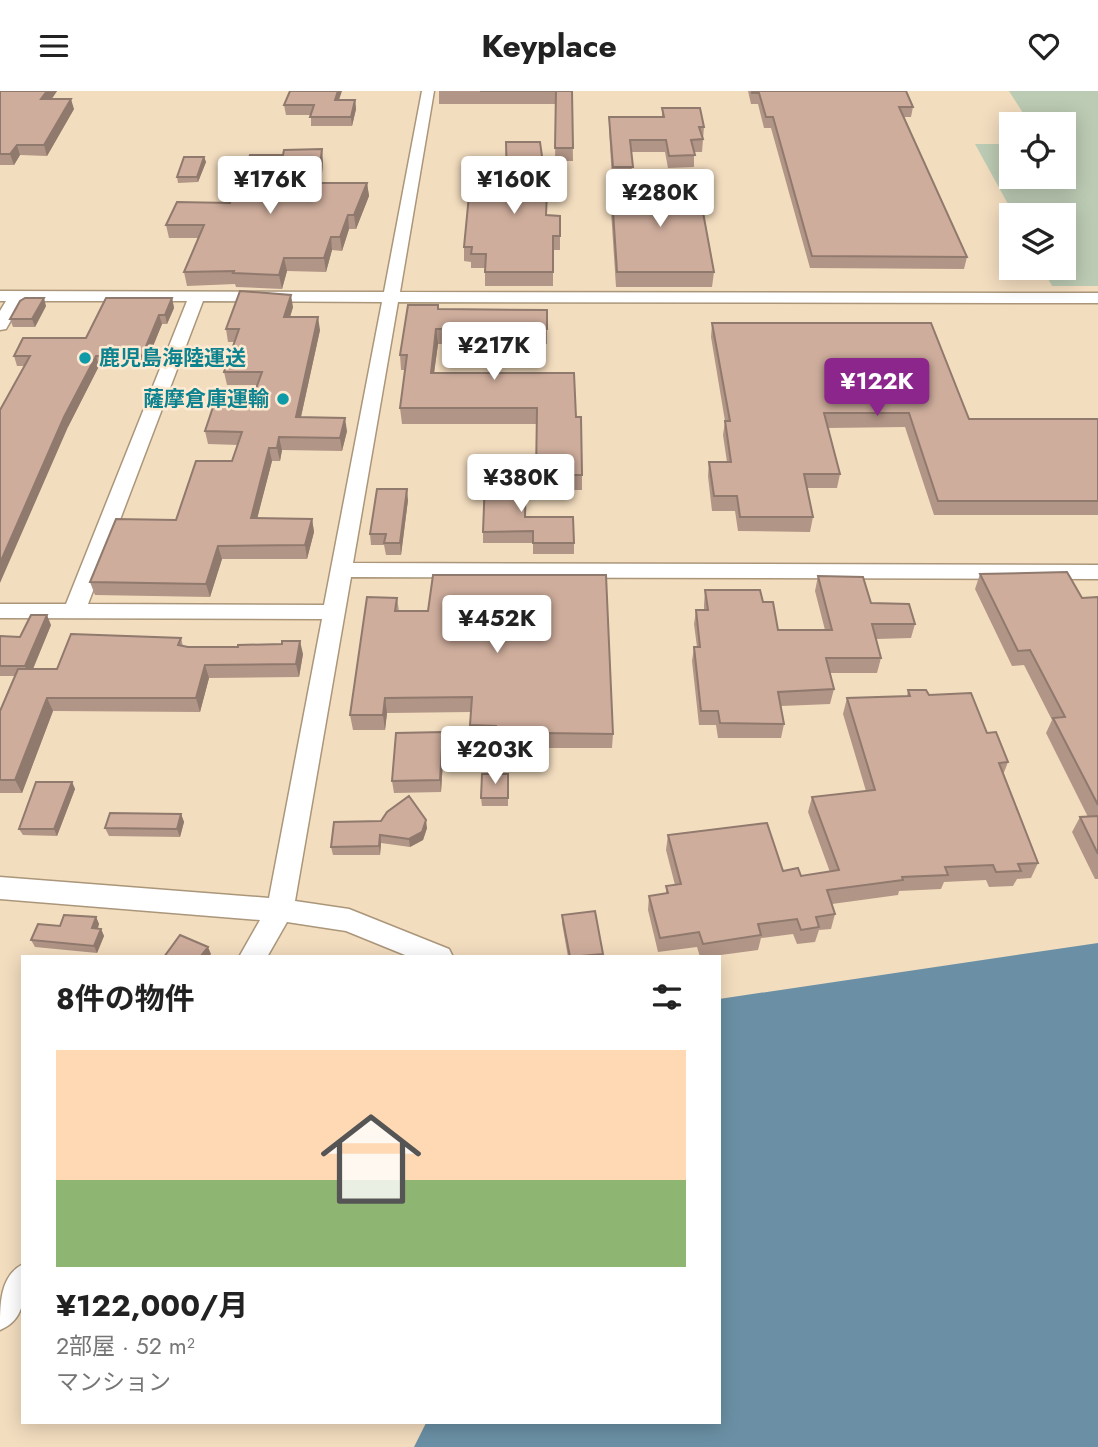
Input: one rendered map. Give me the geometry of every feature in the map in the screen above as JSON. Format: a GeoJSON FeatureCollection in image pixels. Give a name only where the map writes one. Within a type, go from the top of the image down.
{"type":"FeatureCollection","features":[{"type":"Feature","properties":{"kind":"street"},"geometry":{"type":"LineString","coordinates":[[254,955],[279,910],[428,91]]}},
{"type":"Feature","properties":{"kind":"street"},"geometry":{"type":"LineString","coordinates":[[0,325],[8,296],[1098,298]]}},
{"type":"Feature","properties":{"kind":"street"},"geometry":{"type":"LineString","coordinates":[[74,611],[197,296]]}},
{"type":"Feature","properties":{"kind":"street"},"geometry":{"type":"LineString","coordinates":[[341,570],[1098,572]]}},
{"type":"Feature","properties":{"kind":"street"},"geometry":{"type":"LineString","coordinates":[[0,611],[334,612]]}},
{"type":"Feature","properties":{"kind":"street"},"geometry":{"type":"LineString","coordinates":[[0,888],[279,910],[349,920],[434,955]]}},
{"type":"Feature","properties":{"kind":"street"},"geometry":{"type":"LineString","coordinates":[[0,1313],[21,1285]]}},
{"type":"Feature","properties":{"kind":"green space"},"geometry":{"type":"Polygon","coordinates":[[[1009,91],[1098,91],[1098,286],[1052,286],[1049,280],[1076,280],[1076,203],[1007,203],[1000,189],[1076,189],[1076,112],[1022,112],[1009,91]]]}},
{"type":"Feature","properties":{"kind":"green space"},"geometry":{"type":"Polygon","coordinates":[[[975,144],[999,144],[999,188],[975,144]]]}},
{"type":"Feature","properties":{"kind":"water"},"geometry":{"type":"Polygon","coordinates":[[[1098,943],[1098,1447],[414,1447],[426,1424],[721,1424],[721,999],[1098,943]]]}},
{"type":"Feature","properties":{"kind":"building"},"geometry":{"type":"Polygon","coordinates":[[[0,91],[47,91],[41,99],[71,99],[44,145],[17,145],[10,154],[0,154],[0,91]]]}},
{"type":"Feature","properties":{"kind":"building"},"geometry":{"type":"Polygon","coordinates":[[[290,91],[338,91],[335,100],[355,100],[351,117],[310,117],[314,105],[284,105],[290,91]]]}},
{"type":"Feature","properties":{"kind":"building"},"geometry":{"type":"Polygon","coordinates":[[[556,91],[572,91],[573,148],[555,148],[556,91]]]}},
{"type":"Feature","properties":{"kind":"building"},"geometry":{"type":"Polygon","coordinates":[[[752,91],[906,91],[913,107],[899,107],[967,257],[812,256],[773,117],[766,117],[759,93],[752,91]]]}},
{"type":"Feature","properties":{"kind":"building"},"geometry":{"type":"Polygon","coordinates":[[[662,108],[700,108],[704,127],[699,127],[703,139],[691,140],[695,155],[669,156],[666,140],[630,140],[633,167],[613,167],[609,117],[664,117],[662,108]]]}},
{"type":"Feature","properties":{"kind":"building"},"geometry":{"type":"Polygon","coordinates":[[[506,142],[540,142],[547,192],[546,215],[560,216],[560,236],[553,236],[553,272],[485,272],[486,254],[471,254],[472,247],[464,247],[470,185],[507,185],[506,142]]]}},
{"type":"Feature","properties":{"kind":"building"},"geometry":{"type":"Polygon","coordinates":[[[322,149],[318,183],[367,183],[354,215],[348,215],[340,237],[331,237],[324,258],[284,258],[279,275],[233,273],[234,271],[184,272],[204,225],[166,225],[177,202],[230,203],[250,155],[283,155],[284,150],[322,149]]]}},
{"type":"Feature","properties":{"kind":"building"},"geometry":{"type":"Polygon","coordinates":[[[184,157],[204,157],[197,177],[177,177],[184,157]]]}},
{"type":"Feature","properties":{"kind":"building"},"geometry":{"type":"Polygon","coordinates":[[[625,176],[674,176],[677,196],[700,196],[714,272],[617,272],[612,196],[627,196],[625,176]]]}},
{"type":"Feature","properties":{"kind":"building"},"geometry":{"type":"Polygon","coordinates":[[[240,291],[291,295],[284,317],[318,317],[296,417],[345,418],[340,438],[279,437],[277,448],[269,448],[251,518],[312,519],[305,545],[218,546],[206,584],[90,582],[116,519],[176,520],[196,461],[232,461],[242,432],[205,431],[213,407],[249,408],[262,372],[224,372],[239,329],[226,329],[240,291]]]}},
{"type":"Feature","properties":{"kind":"building"},"geometry":{"type":"Polygon","coordinates":[[[25,298],[44,298],[32,319],[10,319],[20,301],[25,298]]]}},
{"type":"Feature","properties":{"kind":"building"},"geometry":{"type":"Polygon","coordinates":[[[106,298],[172,298],[165,315],[159,315],[142,356],[96,356],[64,417],[0,563],[0,410],[30,356],[14,356],[23,338],[86,338],[106,298]]]}},
{"type":"Feature","properties":{"kind":"building"},"geometry":{"type":"Polygon","coordinates":[[[408,305],[438,305],[438,309],[547,310],[547,329],[436,329],[431,373],[574,373],[576,417],[581,417],[582,475],[536,475],[537,408],[400,408],[407,355],[400,355],[408,305]]]}},
{"type":"Feature","properties":{"kind":"building"},"geometry":{"type":"Polygon","coordinates":[[[712,323],[931,323],[969,419],[1098,419],[1098,501],[938,501],[909,413],[824,413],[840,474],[804,474],[813,517],[740,517],[737,496],[714,496],[709,462],[731,462],[725,421],[730,421],[712,323]]]}},
{"type":"Feature","properties":{"kind":"building"},"geometry":{"type":"Polygon","coordinates":[[[485,480],[526,480],[525,517],[573,517],[574,543],[533,543],[533,531],[483,532],[485,480]]]}},
{"type":"Feature","properties":{"kind":"building"},"geometry":{"type":"Polygon","coordinates":[[[377,489],[407,489],[400,543],[384,543],[386,534],[370,534],[377,489]]]}},
{"type":"Feature","properties":{"kind":"building"},"geometry":{"type":"Polygon","coordinates":[[[1067,572],[1082,598],[1098,597],[1098,805],[1053,718],[1065,717],[1030,650],[1018,651],[980,574],[1067,572]]]}},
{"type":"Feature","properties":{"kind":"building"},"geometry":{"type":"Polygon","coordinates":[[[433,575],[606,575],[613,734],[546,733],[546,753],[496,754],[496,726],[470,725],[472,697],[385,698],[383,715],[350,715],[367,597],[397,598],[395,611],[428,611],[433,575]]]}},
{"type":"Feature","properties":{"kind":"building"},"geometry":{"type":"Polygon","coordinates":[[[818,576],[863,577],[871,603],[909,604],[915,624],[872,624],[881,658],[826,658],[834,689],[778,692],[784,724],[720,723],[718,711],[701,711],[694,647],[700,647],[696,610],[708,610],[705,590],[760,590],[763,602],[773,602],[778,630],[832,630],[818,576]]]}},
{"type":"Feature","properties":{"kind":"building"},"geometry":{"type":"Polygon","coordinates":[[[31,615],[47,615],[25,666],[0,666],[0,636],[20,637],[31,615]]]}},
{"type":"Feature","properties":{"kind":"building"},"geometry":{"type":"Polygon","coordinates":[[[71,634],[181,638],[178,645],[188,647],[238,647],[300,641],[296,664],[205,665],[196,698],[47,698],[15,780],[0,780],[0,711],[18,669],[57,669],[71,634]]]}},
{"type":"Feature","properties":{"kind":"building"},"geometry":{"type":"Polygon","coordinates":[[[908,690],[926,690],[929,695],[971,693],[987,733],[996,732],[1008,762],[999,763],[1038,863],[1018,864],[1021,871],[996,872],[993,865],[945,867],[948,875],[902,877],[903,880],[827,890],[835,914],[816,917],[819,927],[801,930],[797,919],[758,924],[761,935],[703,944],[699,932],[660,938],[649,896],[668,893],[666,886],[681,884],[668,835],[767,823],[783,871],[798,868],[801,876],[839,870],[812,797],[875,790],[847,698],[910,696],[908,690]]]}},
{"type":"Feature","properties":{"kind":"building"},"geometry":{"type":"Polygon","coordinates":[[[443,732],[440,780],[392,781],[396,733],[443,732]]]}},
{"type":"Feature","properties":{"kind":"building"},"geometry":{"type":"Polygon","coordinates":[[[482,774],[508,774],[508,798],[481,798],[482,774]]]}},
{"type":"Feature","properties":{"kind":"building"},"geometry":{"type":"Polygon","coordinates":[[[36,782],[72,782],[54,829],[19,829],[36,782]]]}},
{"type":"Feature","properties":{"kind":"building"},"geometry":{"type":"Polygon","coordinates":[[[409,796],[426,820],[422,832],[409,839],[380,835],[379,846],[331,847],[334,822],[381,821],[387,812],[409,796]]]}},
{"type":"Feature","properties":{"kind":"building"},"geometry":{"type":"Polygon","coordinates":[[[110,813],[181,814],[177,829],[105,828],[110,813]]]}},
{"type":"Feature","properties":{"kind":"building"},"geometry":{"type":"Polygon","coordinates":[[[1098,816],[1098,854],[1080,817],[1098,816]]]}},
{"type":"Feature","properties":{"kind":"building"},"geometry":{"type":"Polygon","coordinates":[[[595,911],[603,954],[570,955],[562,915],[595,911]]]}},
{"type":"Feature","properties":{"kind":"building"},"geometry":{"type":"Polygon","coordinates":[[[64,915],[96,917],[92,928],[101,929],[94,946],[31,940],[38,924],[60,926],[64,915]]]}},
{"type":"Feature","properties":{"kind":"building"},"geometry":{"type":"Polygon","coordinates":[[[180,935],[208,947],[202,955],[165,955],[180,935]]]}},
{"type":"Feature","properties":{"kind":"place","name":"鹿児島海陸運送"},"geometry":{"type":"Point","coordinates":[85,358]}},
{"type":"Feature","properties":{"kind":"place","name":"薩摩倉庫運輸"},"geometry":{"type":"Point","coordinates":[283,399]}}]}
